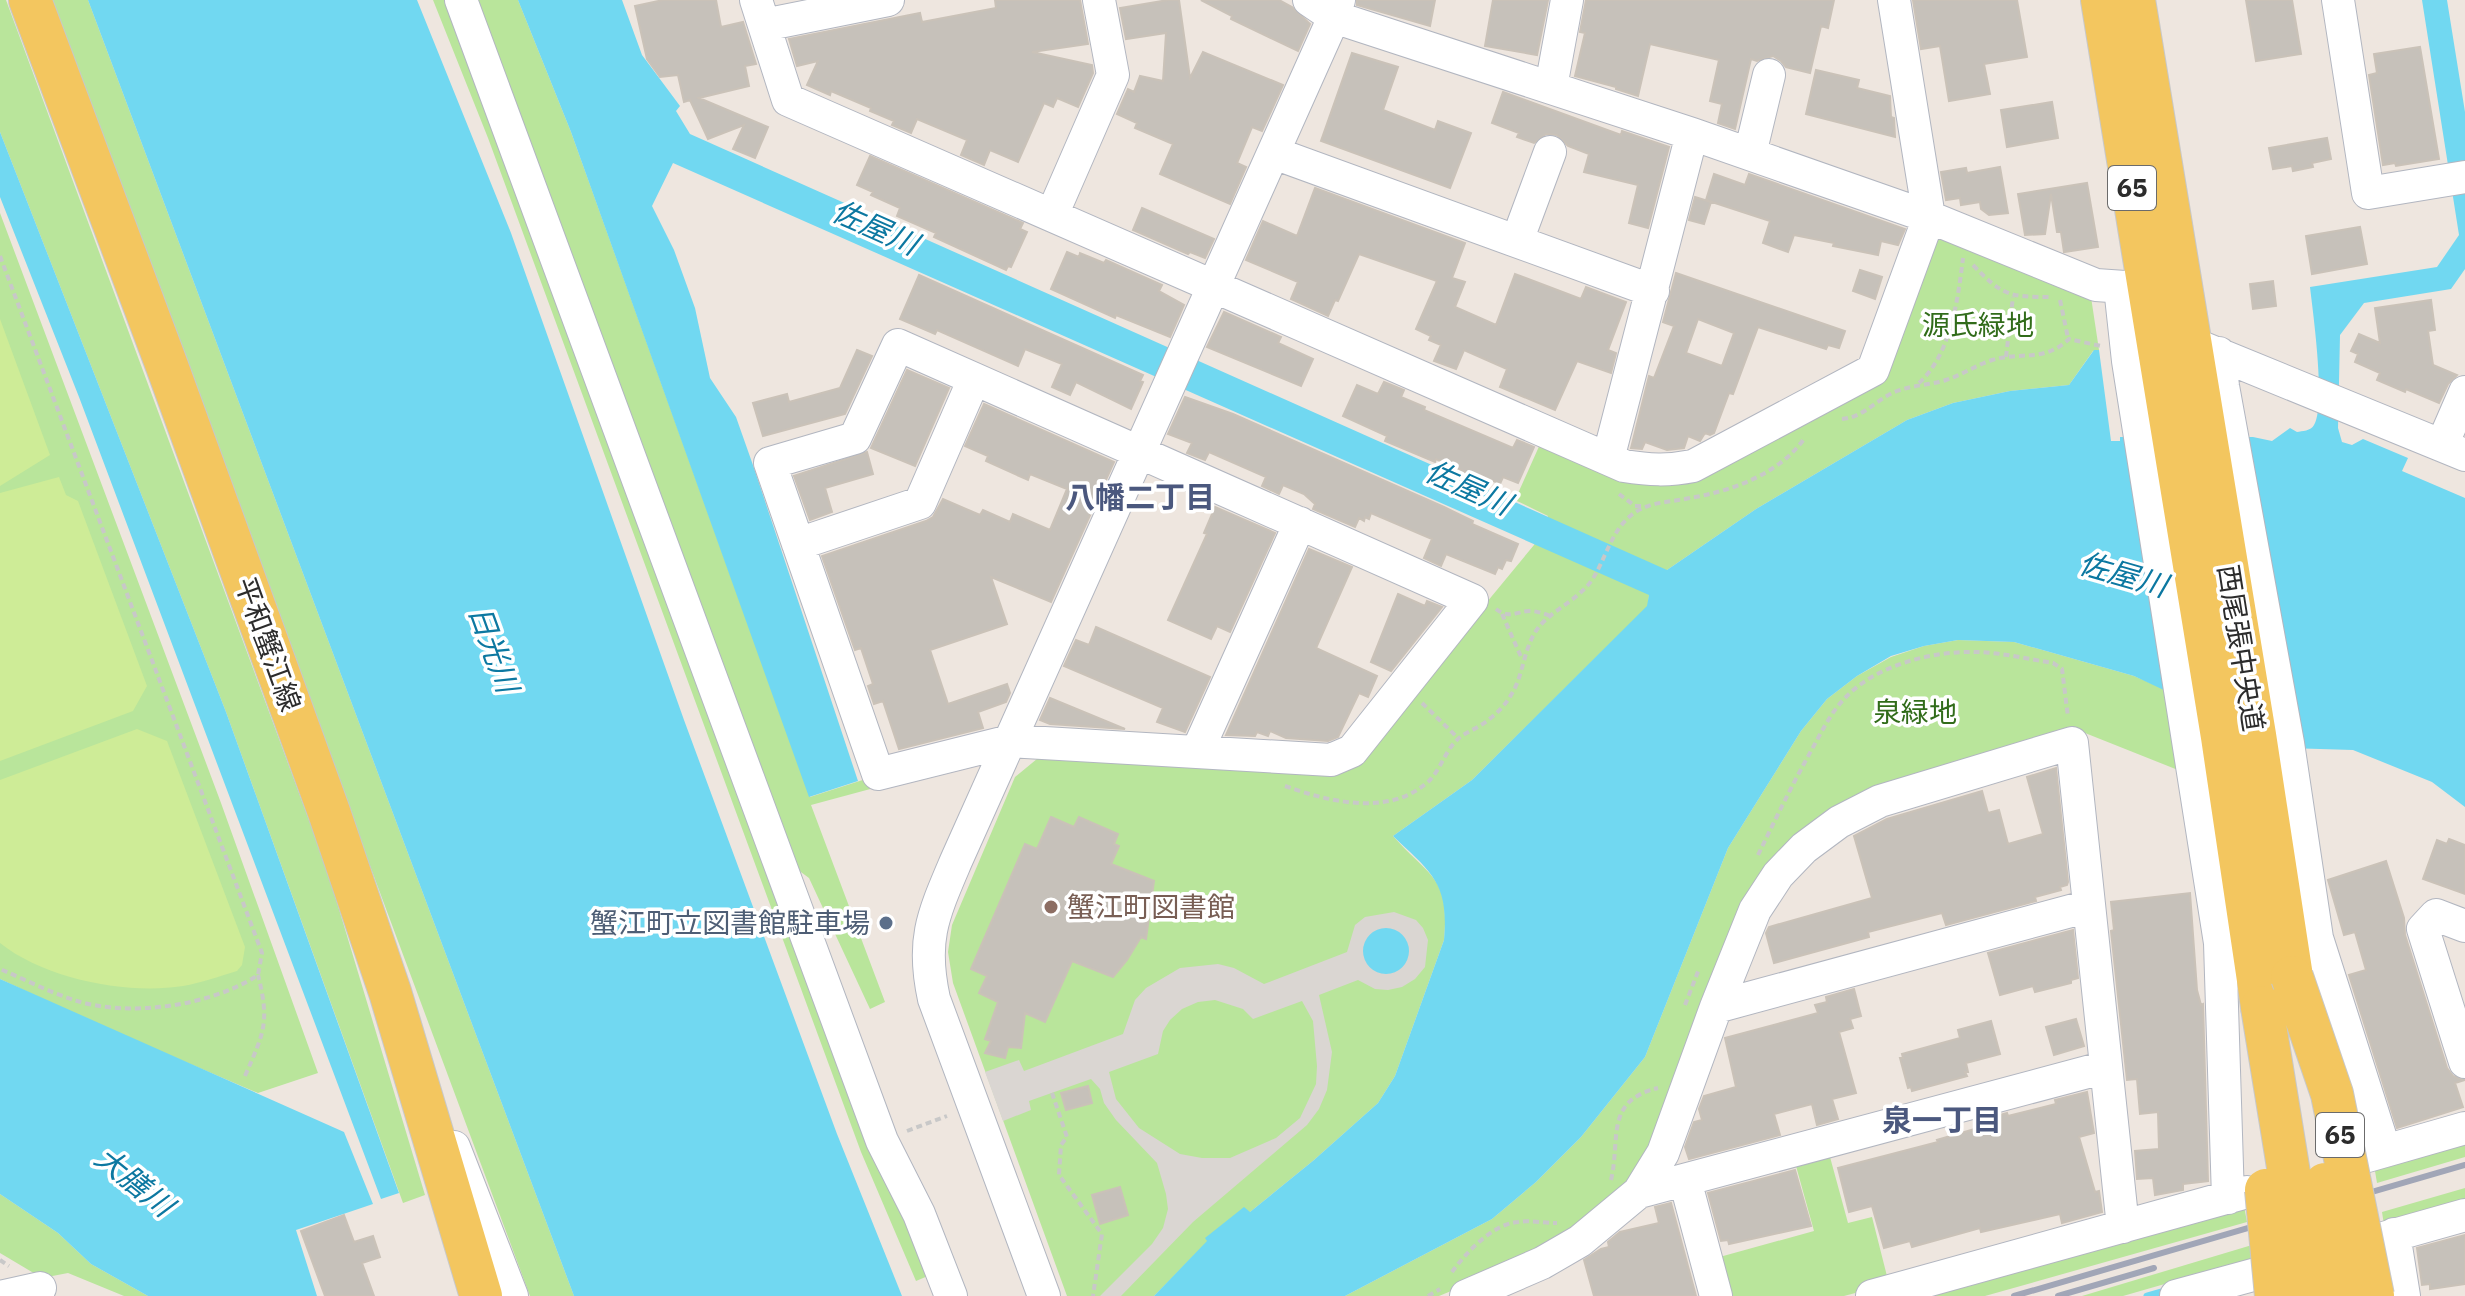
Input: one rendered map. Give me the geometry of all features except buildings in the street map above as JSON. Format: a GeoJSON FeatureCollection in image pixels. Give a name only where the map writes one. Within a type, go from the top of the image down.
{"type":"FeatureCollection","features":[{"type":"Feature","properties":{"kind":"main road","name":"平和蟹江線"},"geometry":{"type":"LineString","coordinates":[[30,0],[324,797],[390,992],[481,1296]]}},
{"type":"Feature","properties":{"kind":"main road","name":"西尾張中央道"},"geometry":{"type":"LineString","coordinates":[[2102,0],[2134,288],[2178,364]]}},
{"type":"Feature","properties":{"kind":"main road","name":"西尾張中央道"},"geometry":{"type":"LineString","coordinates":[[2134,0],[2178,364],[2255,738],[2342,1296]]}},
{"type":"Feature","properties":{"kind":"main road","name":"西尾張中央道"},"geometry":{"type":"LineString","coordinates":[[2255,738],[2262,1007],[2309,1296]]}},
{"type":"Feature","properties":{"kind":"main road","name":"65"},"geometry":{"type":"LineString","coordinates":[[2292,977],[2332,1094],[2373,1296]]}},
{"type":"Feature","properties":{"kind":"main road","name":"65"},"geometry":{"type":"LineString","coordinates":[[2260,1289],[2255,1047],[2262,1007]]}},
{"type":"Feature","properties":{"kind":"street"},"geometry":{"type":"LineString","coordinates":[[461,0],[882,1141],[919,1214],[951,1296]]}},
{"type":"Feature","properties":{"kind":"street"},"geometry":{"type":"LineString","coordinates":[[888,0],[760,13],[788,100],[1624,466],[1652,471],[1693,466],[1873,370],[1929,217],[1894,0]]}},
{"type":"Feature","properties":{"kind":"street"},"geometry":{"type":"LineString","coordinates":[[1052,215],[1113,75],[1099,0]]}},
{"type":"Feature","properties":{"kind":"street"},"geometry":{"type":"LineString","coordinates":[[1551,87],[1567,0]]}},
{"type":"Feature","properties":{"kind":"street"},"geometry":{"type":"LineString","coordinates":[[2338,0],[2368,193],[2454,179]]}},
{"type":"Feature","properties":{"kind":"street"},"geometry":{"type":"LineString","coordinates":[[1044,1296],[934,999],[927,968],[930,925],[1274,153],[1327,6],[1929,217],[2096,285],[2134,288]]}},
{"type":"Feature","properties":{"kind":"street"},"geometry":{"type":"LineString","coordinates":[[1750,154],[1769,75]]}},
{"type":"Feature","properties":{"kind":"street"},"geometry":{"type":"LineString","coordinates":[[1608,459],[1692,134]]}},
{"type":"Feature","properties":{"kind":"street"},"geometry":{"type":"LineString","coordinates":[[1517,241],[1550,152]]}},
{"type":"Feature","properties":{"kind":"street"},"geometry":{"type":"LineString","coordinates":[[1274,153],[1653,291]]}},
{"type":"Feature","properties":{"kind":"street"},"geometry":{"type":"LineString","coordinates":[[898,345],[974,379],[1300,523],[1472,600],[1352,751],[1331,760],[1010,741],[878,774],[770,463],[855,438],[898,345]]}},
{"type":"Feature","properties":{"kind":"street"},"geometry":{"type":"LineString","coordinates":[[2228,1198],[2220,943],[2181,702],[2178,364],[2311,391],[2454,450],[2465,392]]}},
{"type":"Feature","properties":{"kind":"street"},"geometry":{"type":"LineString","coordinates":[[798,544],[920,503],[974,379]]}},
{"type":"Feature","properties":{"kind":"street"},"geometry":{"type":"LineString","coordinates":[[1197,752],[1300,523]]}},
{"type":"Feature","properties":{"kind":"street"},"geometry":{"type":"LineString","coordinates":[[2255,738],[2385,1151]]}},
{"type":"Feature","properties":{"kind":"street"},"geometry":{"type":"LineString","coordinates":[[1466,1296],[1542,1263],[1580,1241],[1639,1192],[1663,1153],[1755,910],[1778,875],[1804,848],[1839,822],[1880,801],[2072,743],[2123,1227]]}},
{"type":"Feature","properties":{"kind":"street"},"geometry":{"type":"LineString","coordinates":[[1716,1007],[2089,906]]}},
{"type":"Feature","properties":{"kind":"street"},"geometry":{"type":"LineString","coordinates":[[2465,926],[2436,915],[2423,929],[2465,1062]]}},
{"type":"Feature","properties":{"kind":"street"},"geometry":{"type":"LineString","coordinates":[[390,992],[483,1217],[512,1296]]}},
{"type":"Feature","properties":{"kind":"street"},"geometry":{"type":"LineString","coordinates":[[2223,1049],[2342,1017]]}},
{"type":"Feature","properties":{"kind":"street"},"geometry":{"type":"LineString","coordinates":[[1639,1192],[2106,1067]]}},
{"type":"Feature","properties":{"kind":"street"},"geometry":{"type":"LineString","coordinates":[[1872,1296],[2228,1198],[2465,1128]]}},
{"type":"Feature","properties":{"kind":"street"},"geometry":{"type":"LineString","coordinates":[[1685,1180],[1716,1296]]}},
{"type":"Feature","properties":{"kind":"street"},"geometry":{"type":"LineString","coordinates":[[2176,1296],[2260,1289],[2394,1234],[2465,1215]]}},
{"type":"Feature","properties":{"kind":"street"},"geometry":{"type":"LineString","coordinates":[[2394,1234],[2404,1296]]}},
{"type":"Feature","properties":{"kind":"street"},"geometry":{"type":"LineString","coordinates":[[4,1296],[40,1288]]}},
{"type":"Feature","properties":{"kind":"path"},"geometry":{"type":"LineString","coordinates":[[1918,385],[1928,376],[1944,342],[1960,285],[1964,248]]}},
{"type":"Feature","properties":{"kind":"path"},"geometry":{"type":"LineString","coordinates":[[0,256],[262,953],[258,975],[266,1017],[263,1035],[245,1076]]}},
{"type":"Feature","properties":{"kind":"path"},"geometry":{"type":"LineString","coordinates":[[2006,357],[2013,297]]}},
{"type":"Feature","properties":{"kind":"path"},"geometry":{"type":"LineString","coordinates":[[2059,297],[2069,339]]}},
{"type":"Feature","properties":{"kind":"path"},"geometry":{"type":"LineString","coordinates":[[2069,339],[2178,364]]}},
{"type":"Feature","properties":{"kind":"path"},"geometry":{"type":"LineString","coordinates":[[1830,420],[1852,418],[1867,412],[1878,401],[1918,385],[1943,381],[1990,361],[2046,355],[2069,339]]}},
{"type":"Feature","properties":{"kind":"path"},"geometry":{"type":"LineString","coordinates":[[1597,572],[1615,533],[1628,517],[1645,505],[1717,493],[1769,472],[1788,460],[1808,433]]}},
{"type":"Feature","properties":{"kind":"path"},"geometry":{"type":"LineString","coordinates":[[1472,600],[1488,602],[1502,614],[1523,660]]}},
{"type":"Feature","properties":{"kind":"path"},"geometry":{"type":"LineString","coordinates":[[1502,614],[1512,616],[1524,611],[1536,611],[1550,616]]}},
{"type":"Feature","properties":{"kind":"path"},"geometry":{"type":"LineString","coordinates":[[1402,689],[1429,708],[1458,738]]}},
{"type":"Feature","properties":{"kind":"path"},"geometry":{"type":"LineString","coordinates":[[0,969],[75,1001],[113,1007],[164,1007],[202,1000],[242,985],[258,975]]}},
{"type":"Feature","properties":{"kind":"path"},"geometry":{"type":"LineString","coordinates":[[1052,1093],[1067,1137],[1061,1145],[1059,1175],[1102,1234],[1093,1296]]}},
{"type":"Feature","properties":{"kind":"path"},"geometry":{"type":"LineString","coordinates":[[882,1141],[974,1106]]}},
{"type":"Feature","properties":{"kind":"green space"},"geometry":{"type":"Polygon","coordinates":[[[0,0],[6,0],[326,866],[425,1195],[403,1203],[226,712],[0,132],[0,0]]]}},
{"type":"Feature","properties":{"kind":"green space"},"geometry":{"type":"Polygon","coordinates":[[[48,0],[88,0],[574,1296],[530,1296],[48,0]]]}},
{"type":"Feature","properties":{"kind":"green space"},"geometry":{"type":"Polygon","coordinates":[[[433,0],[453,0],[935,1273],[916,1281],[861,1152],[488,138],[433,0]]]}},
{"type":"Feature","properties":{"kind":"green space"},"geometry":{"type":"Polygon","coordinates":[[[470,0],[518,0],[571,132],[810,797],[872,777],[874,788],[811,805],[885,1002],[870,1009],[809,878],[786,861],[470,0]]]}},
{"type":"Feature","properties":{"kind":"green space"},"geometry":{"type":"Polygon","coordinates":[[[0,213],[221,803],[318,1073],[258,1093],[0,979],[0,213]]]}},
{"type":"Feature","properties":{"kind":"green space","name":"源氏緑地"},"geometry":{"type":"Polygon","coordinates":[[[1943,232],[2091,297],[2099,350],[2093,351],[2069,385],[2010,391],[1953,403],[1907,420],[1756,509],[1667,570],[1649,595],[1648,606],[1472,780],[1393,836],[1427,870],[1440,890],[1444,903],[1444,940],[1395,1076],[1378,1103],[1250,1212],[1206,1238],[1208,1241],[1154,1296],[1067,1296],[953,983],[948,952],[952,925],[1015,777],[1043,754],[1359,757],[1534,545],[1548,516],[1515,500],[1541,442],[1651,481],[1883,375],[1932,239],[1943,232]]]}},
{"type":"Feature","properties":{"kind":"green space"},"geometry":{"type":"Polygon","coordinates":[[[0,319],[50,455],[0,486],[0,319]]]}},
{"type":"Feature","properties":{"kind":"green space"},"geometry":{"type":"Polygon","coordinates":[[[59,477],[66,495],[78,501],[147,686],[133,711],[0,761],[0,493],[59,477]]]}},
{"type":"Feature","properties":{"kind":"green space","name":"泉緑地"},"geometry":{"type":"Polygon","coordinates":[[[1958,640],[2014,642],[2134,676],[2169,691],[2183,772],[2080,731],[1797,839],[1645,1155],[1616,1196],[1534,1257],[1439,1296],[1345,1296],[1492,1219],[1536,1182],[1581,1137],[1645,1057],[1728,848],[1801,731],[1827,699],[1857,676],[1891,657],[1924,646],[1958,640]]]}},
{"type":"Feature","properties":{"kind":"green space"},"geometry":{"type":"Polygon","coordinates":[[[137,729],[167,741],[245,947],[242,965],[237,971],[183,986],[112,986],[63,975],[18,956],[0,943],[0,780],[137,729]]]}},
{"type":"Feature","properties":{"kind":"green space"},"geometry":{"type":"Polygon","coordinates":[[[2465,1138],[2465,1157],[2377,1183],[2374,1165],[2465,1138]]]}},
{"type":"Feature","properties":{"kind":"green space"},"geometry":{"type":"Polygon","coordinates":[[[1830,1157],[1848,1223],[1872,1217],[1889,1284],[1844,1296],[1726,1296],[1716,1258],[1814,1231],[1796,1166],[1830,1157]]]}},
{"type":"Feature","properties":{"kind":"green space"},"geometry":{"type":"Polygon","coordinates":[[[2465,1188],[2465,1203],[2384,1225],[2382,1212],[2465,1188]]]}},
{"type":"Feature","properties":{"kind":"green space"},"geometry":{"type":"Polygon","coordinates":[[[0,1194],[58,1233],[91,1264],[148,1296],[124,1296],[68,1273],[42,1278],[0,1253],[0,1194]]]}},
{"type":"Feature","properties":{"kind":"green space"},"geometry":{"type":"Polygon","coordinates":[[[2244,1206],[2247,1222],[1985,1296],[1919,1296],[2244,1206]]]}},
{"type":"Feature","properties":{"kind":"green space"},"geometry":{"type":"Polygon","coordinates":[[[2252,1245],[2255,1258],[2123,1296],[2082,1296],[2252,1245]]]}},
{"type":"Feature","properties":{"kind":"shaded area"},"geometry":{"type":"Polygon","coordinates":[[[1394,912],[1416,920],[1428,940],[1425,967],[1415,979],[1402,987],[1375,989],[1358,980],[1319,995],[1332,1052],[1327,1090],[1319,1109],[1307,1125],[1193,1222],[1121,1296],[1100,1296],[1152,1244],[1163,1228],[1168,1209],[1157,1163],[1116,1120],[1104,1103],[1100,1089],[1091,1079],[1029,1101],[1031,1110],[1003,1121],[985,1072],[1019,1060],[1024,1071],[1123,1034],[1135,1000],[1146,988],[1180,968],[1218,964],[1234,968],[1264,984],[1347,952],[1355,925],[1365,917],[1394,912]],[[1215,1000],[1198,1002],[1182,1009],[1163,1031],[1158,1054],[1109,1072],[1116,1099],[1139,1128],[1180,1154],[1230,1158],[1276,1138],[1300,1118],[1316,1084],[1313,1021],[1302,1001],[1253,1019],[1243,1009],[1215,1000]]]}},
{"type":"Feature","properties":{"kind":"water","name":"日光川"},"geometry":{"type":"Polygon","coordinates":[[[88,0],[417,0],[511,233],[684,720],[837,1134],[902,1296],[574,1296],[88,0]]]}},
{"type":"Feature","properties":{"kind":"water","name":"佐屋川"},"geometry":{"type":"Polygon","coordinates":[[[518,0],[622,0],[642,55],[680,106],[676,111],[690,134],[1667,570],[1756,509],[1907,420],[1953,403],[2010,391],[2069,385],[2094,350],[2099,350],[2111,441],[2120,441],[2120,437],[2253,437],[2272,441],[2290,428],[2297,432],[2311,428],[2317,414],[2319,379],[2310,287],[2437,267],[2459,235],[2422,0],[2447,0],[2465,112],[2465,269],[2451,289],[2364,303],[2340,335],[2338,428],[2342,442],[2352,445],[2363,439],[2408,458],[2402,471],[2465,498],[2465,807],[2432,782],[2353,750],[2287,748],[2134,676],[2014,642],[1958,640],[1891,656],[1827,699],[1801,731],[1728,848],[1645,1057],[1581,1137],[1536,1182],[1492,1219],[1345,1296],[1154,1296],[1207,1241],[1205,1238],[1244,1207],[1250,1212],[1378,1103],[1395,1076],[1444,940],[1444,905],[1435,880],[1393,836],[1472,780],[1647,606],[1649,595],[673,163],[652,206],[674,250],[695,308],[710,378],[736,417],[858,781],[809,797],[571,132],[518,0]]]}},
{"type":"Feature","properties":{"kind":"water"},"geometry":{"type":"Polygon","coordinates":[[[0,132],[226,712],[399,1193],[381,1199],[79,397],[0,197],[0,132]]]}},
{"type":"Feature","properties":{"kind":"water"},"geometry":{"type":"Polygon","coordinates":[[[1386,928],[1402,935],[1409,951],[1402,967],[1386,974],[1370,967],[1363,951],[1370,935],[1386,928]]]}},
{"type":"Feature","properties":{"kind":"water","name":"大膳川"},"geometry":{"type":"Polygon","coordinates":[[[0,979],[344,1132],[373,1204],[296,1230],[317,1296],[148,1296],[91,1264],[58,1233],[0,1194],[0,979]]]}},
{"type":"Feature","properties":{"kind":"waterway"},"geometry":{"type":"LineString","coordinates":[[2147,1296],[2168,1290]]}},
{"type":"Feature","properties":{"kind":"railway"},"geometry":{"type":"LineString","coordinates":[[2014,1296],[2465,1165]]}},
{"type":"Feature","properties":{"kind":"railway"},"geometry":{"type":"LineString","coordinates":[[2058,1296],[2154,1268]]}},
{"type":"Feature","properties":{"kind":"place","name":"蟹江町図書館"},"geometry":{"type":"Point","coordinates":[1051,907]}},
{"type":"Feature","properties":{"kind":"place","name":"蟹江町立図書館駐車場"},"geometry":{"type":"Point","coordinates":[886,923]}},
{"type":"Feature","properties":{"kind":"district","name":"八幡二丁目"},"geometry":{"type":"Point","coordinates":[1140,498]}},
{"type":"Feature","properties":{"kind":"district","name":"泉一丁目"},"geometry":{"type":"Point","coordinates":[1942,1121]}}]}
